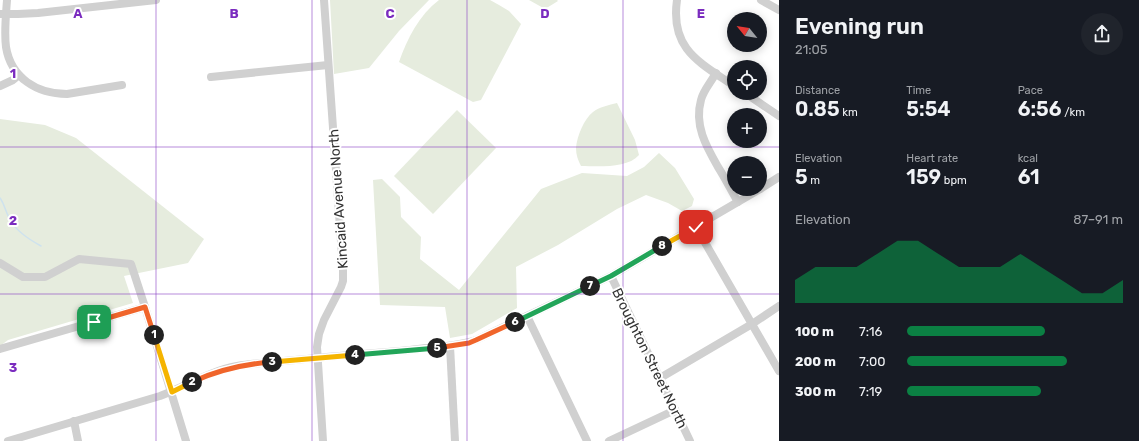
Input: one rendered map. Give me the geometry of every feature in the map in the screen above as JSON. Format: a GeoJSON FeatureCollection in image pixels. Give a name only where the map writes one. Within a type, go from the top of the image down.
{"type":"FeatureCollection","features":[{"type":"Feature","properties":{"kind":"street"},"geometry":{"type":"LineString","coordinates":[[7,0],[3,14],[6,45],[10,60],[19,74],[26,81],[38,89],[59,94],[122,85]]}},
{"type":"Feature","properties":{"kind":"street"},"geometry":{"type":"LineString","coordinates":[[3,14],[38,13],[156,0]]}},
{"type":"Feature","properties":{"kind":"street","name":"Kincaid Avenue North"},"geometry":{"type":"LineString","coordinates":[[324,0],[340,218],[343,281],[324,320],[319,334],[317,347],[324,441]]}},
{"type":"Feature","properties":{"kind":"street"},"geometry":{"type":"LineString","coordinates":[[677,0],[677,24],[682,42],[696,60],[727,81]]}},
{"type":"Feature","properties":{"kind":"street"},"geometry":{"type":"LineString","coordinates":[[761,0],[779,10]]}},
{"type":"Feature","properties":{"kind":"street"},"geometry":{"type":"LineString","coordinates":[[211,77],[328,65]]}},
{"type":"Feature","properties":{"kind":"street"},"geometry":{"type":"LineString","coordinates":[[716,73],[701,100],[699,112],[701,133],[738,202]]}},
{"type":"Feature","properties":{"kind":"street"},"geometry":{"type":"LineString","coordinates":[[0,86],[13,80],[19,74]]}},
{"type":"Feature","properties":{"kind":"street"},"geometry":{"type":"LineString","coordinates":[[755,100],[779,116]]}},
{"type":"Feature","properties":{"kind":"street"},"geometry":{"type":"LineString","coordinates":[[767,185],[779,177]]}},
{"type":"Feature","properties":{"kind":"street"},"geometry":{"type":"LineString","coordinates":[[8,441],[172,392],[201,378],[234,367],[317,357],[368,354],[450,346],[476,340],[611,276],[748,196]]}},
{"type":"Feature","properties":{"kind":"street"},"geometry":{"type":"LineString","coordinates":[[696,227],[779,371]]}},
{"type":"Feature","properties":{"kind":"street"},"geometry":{"type":"LineString","coordinates":[[0,263],[23,277],[45,277],[79,259],[131,264],[186,441]]}},
{"type":"Feature","properties":{"kind":"street","name":"Broughton Street North"},"geometry":{"type":"LineString","coordinates":[[611,276],[690,441]]}},
{"type":"Feature","properties":{"kind":"street"},"geometry":{"type":"LineString","coordinates":[[660,378],[752,324],[779,306]]}},
{"type":"Feature","properties":{"kind":"street"},"geometry":{"type":"LineString","coordinates":[[0,349],[145,307]]}},
{"type":"Feature","properties":{"kind":"street"},"geometry":{"type":"LineString","coordinates":[[527,316],[587,441]]}},
{"type":"Feature","properties":{"kind":"street"},"geometry":{"type":"LineString","coordinates":[[450,346],[455,441]]}},
{"type":"Feature","properties":{"kind":"street"},"geometry":{"type":"LineString","coordinates":[[609,441],[675,410]]}},
{"type":"Feature","properties":{"kind":"street"},"geometry":{"type":"LineString","coordinates":[[74,421],[78,441]]}},
{"type":"Feature","properties":{"kind":"shaded area"},"geometry":{"type":"Polygon","coordinates":[[[330,0],[429,0],[399,31],[369,68],[334,74],[330,0]]]}},
{"type":"Feature","properties":{"kind":"shaded area"},"geometry":{"type":"Polygon","coordinates":[[[439,0],[490,0],[509,11],[521,24],[481,100],[473,102],[399,62],[414,28],[425,13],[439,0]]]}},
{"type":"Feature","properties":{"kind":"shaded area"},"geometry":{"type":"Polygon","coordinates":[[[529,0],[557,0],[558,1],[545,9],[529,0]]]}},
{"type":"Feature","properties":{"kind":"shaded area"},"geometry":{"type":"Polygon","coordinates":[[[617,103],[635,140],[639,155],[627,163],[620,165],[581,166],[577,157],[576,148],[579,133],[584,123],[595,110],[617,103]]]}},
{"type":"Feature","properties":{"kind":"shaded area"},"geometry":{"type":"Polygon","coordinates":[[[457,110],[496,148],[433,214],[394,176],[457,110]]]}},
{"type":"Feature","properties":{"kind":"shaded area"},"geometry":{"type":"Polygon","coordinates":[[[0,119],[45,125],[76,138],[204,239],[188,263],[124,276],[133,303],[8,340],[0,346],[0,119]]]}},
{"type":"Feature","properties":{"kind":"shaded area"},"geometry":{"type":"Polygon","coordinates":[[[659,153],[675,168],[694,199],[692,206],[682,211],[668,203],[646,195],[617,209],[558,245],[516,267],[517,308],[472,334],[450,338],[445,307],[380,305],[373,180],[382,179],[400,197],[401,217],[421,237],[420,259],[459,290],[541,189],[582,173],[627,176],[644,167],[659,153]]]}},
{"type":"Feature","properties":{"kind":"waterway"},"geometry":{"type":"LineString","coordinates":[[0,198],[9,218],[17,229],[41,246]]}},
{"type":"Feature","properties":{"kind":"route"},"geometry":{"type":"LineString","coordinates":[[94,322],[145,307],[172,392],[213,373],[237,366],[317,357],[444,347],[469,343],[611,276],[696,227]]}}]}
